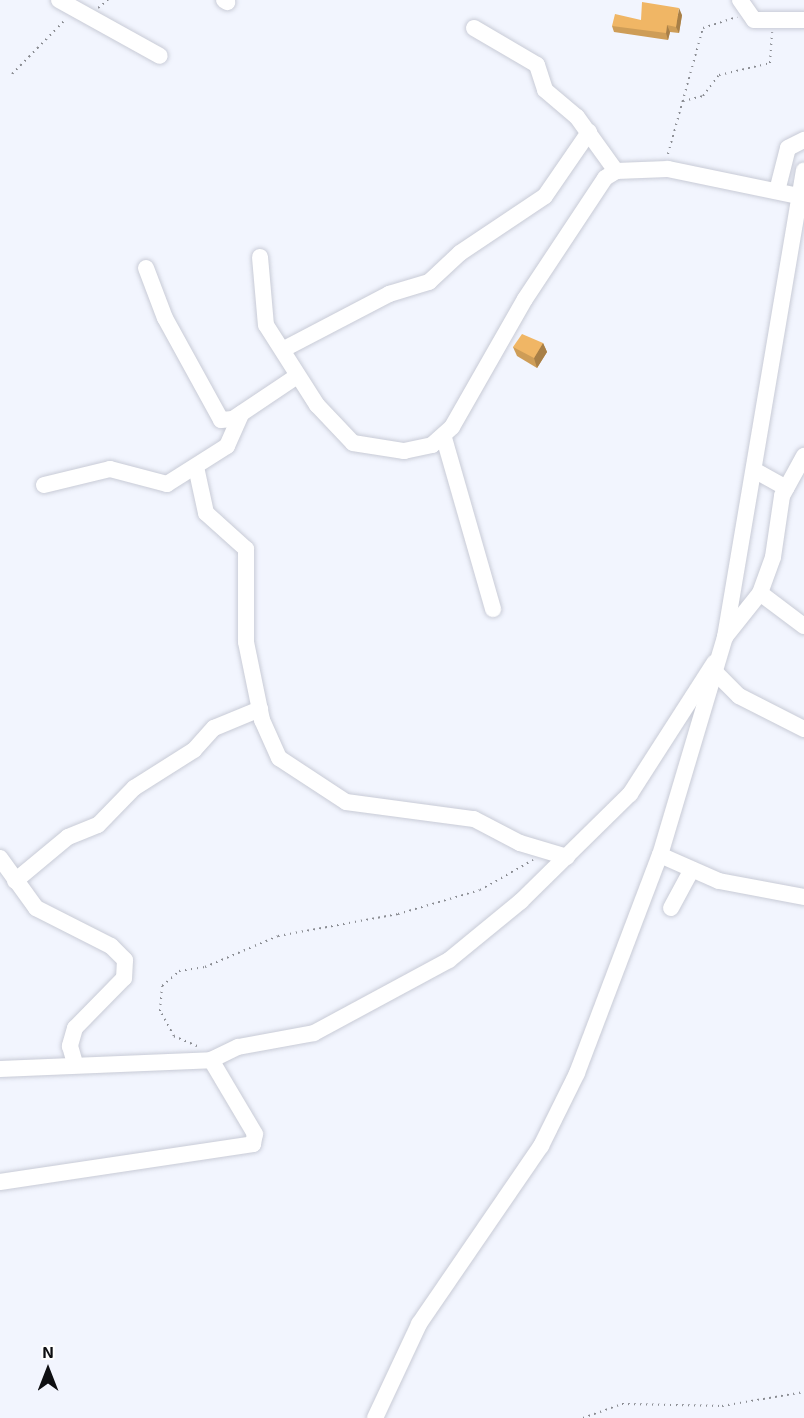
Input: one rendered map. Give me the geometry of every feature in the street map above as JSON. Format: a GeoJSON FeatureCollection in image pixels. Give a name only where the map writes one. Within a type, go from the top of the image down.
{"type":"FeatureCollection","features":[{"type":"Feature","properties":{"kind":"street"},"geometry":{"type":"LineString","coordinates":[[59,0],[160,56]]}},
{"type":"Feature","properties":{"kind":"street"},"geometry":{"type":"LineString","coordinates":[[740,0],[748,15],[773,21],[804,20]]}},
{"type":"Feature","properties":{"kind":"street"},"geometry":{"type":"LineString","coordinates":[[474,28],[537,65],[545,90],[590,132],[616,171]]}},
{"type":"Feature","properties":{"kind":"street"},"geometry":{"type":"LineString","coordinates":[[284,349],[389,294],[429,282],[460,254],[545,196],[590,132]]}},
{"type":"Feature","properties":{"kind":"street"},"geometry":{"type":"LineString","coordinates":[[777,191],[788,148],[804,140]]}},
{"type":"Feature","properties":{"kind":"street"},"geometry":{"type":"LineString","coordinates":[[260,257],[265,321],[284,349],[297,376],[333,425],[360,446],[404,451],[444,438],[556,250],[596,190],[616,171],[668,169],[798,196]]}},
{"type":"Feature","properties":{"kind":"street"},"geometry":{"type":"LineString","coordinates":[[375,1418],[419,1324],[546,1137],[577,1072],[660,855],[723,645],[804,171]]}},
{"type":"Feature","properties":{"kind":"street"},"geometry":{"type":"LineString","coordinates":[[146,268],[165,318],[214,411],[226,422],[297,376]]}},
{"type":"Feature","properties":{"kind":"street"},"geometry":{"type":"LineString","coordinates":[[44,485],[110,469],[165,484],[196,467],[231,441],[242,413]]}},
{"type":"Feature","properties":{"kind":"street"},"geometry":{"type":"LineString","coordinates":[[444,438],[493,609]]}},
{"type":"Feature","properties":{"kind":"street"},"geometry":{"type":"LineString","coordinates":[[0,1069],[210,1060],[238,1047],[321,1031],[399,983],[449,960],[567,857],[638,785],[723,645],[760,593],[786,488],[804,456]]}},
{"type":"Feature","properties":{"kind":"street"},"geometry":{"type":"LineString","coordinates":[[196,467],[206,513],[246,549],[243,615],[260,709],[275,754],[330,796],[392,812],[474,819],[545,852],[567,857]]}},
{"type":"Feature","properties":{"kind":"street"},"geometry":{"type":"LineString","coordinates":[[754,470],[786,488]]}},
{"type":"Feature","properties":{"kind":"street"},"geometry":{"type":"LineString","coordinates":[[760,593],[804,626]]}},
{"type":"Feature","properties":{"kind":"street"},"geometry":{"type":"LineString","coordinates":[[715,672],[739,696],[804,729]]}},
{"type":"Feature","properties":{"kind":"street"},"geometry":{"type":"LineString","coordinates":[[15,881],[70,836],[98,825],[134,789],[194,750],[214,728],[260,709]]}},
{"type":"Feature","properties":{"kind":"street"},"geometry":{"type":"LineString","coordinates":[[660,855],[691,872],[804,897]]}},
{"type":"Feature","properties":{"kind":"street"},"geometry":{"type":"LineString","coordinates":[[0,858],[15,881],[43,913],[111,946],[126,964],[124,978],[75,1028],[70,1046],[75,1064]]}},
{"type":"Feature","properties":{"kind":"street"},"geometry":{"type":"LineString","coordinates":[[672,908],[691,872]]}},
{"type":"Feature","properties":{"kind":"street"},"geometry":{"type":"LineString","coordinates":[[0,1182],[253,1144],[255,1134],[210,1060]]}},
{"type":"Feature","properties":{"kind":"path"},"geometry":{"type":"LineString","coordinates":[[12,75],[75,9]]}},
{"type":"Feature","properties":{"kind":"path"},"geometry":{"type":"LineString","coordinates":[[668,169],[671,133],[683,101],[703,28],[718,19],[748,15]]}},
{"type":"Feature","properties":{"kind":"path"},"geometry":{"type":"LineString","coordinates":[[683,101],[703,96],[712,80],[724,72],[770,63],[773,21]]}},
{"type":"Feature","properties":{"kind":"path"},"geometry":{"type":"LineString","coordinates":[[210,1060],[205,1050],[174,1036],[165,1023],[159,1000],[169,976],[278,936],[398,914],[480,890],[545,852]]}},
{"type":"Feature","properties":{"kind":"path"},"geometry":{"type":"LineString","coordinates":[[583,1418],[622,1404],[722,1406],[804,1392]]}},
{"type":"Feature","properties":{"kind":"building"},"geometry":{"type":"Polygon","coordinates":[[[642,2],[679,8],[676,27],[667,25],[666,33],[612,26],[615,14],[641,20],[642,2]]]}},
{"type":"Feature","properties":{"kind":"building"},"geometry":{"type":"Polygon","coordinates":[[[522,334],[543,343],[534,358],[513,347],[522,334]]]}}]}
